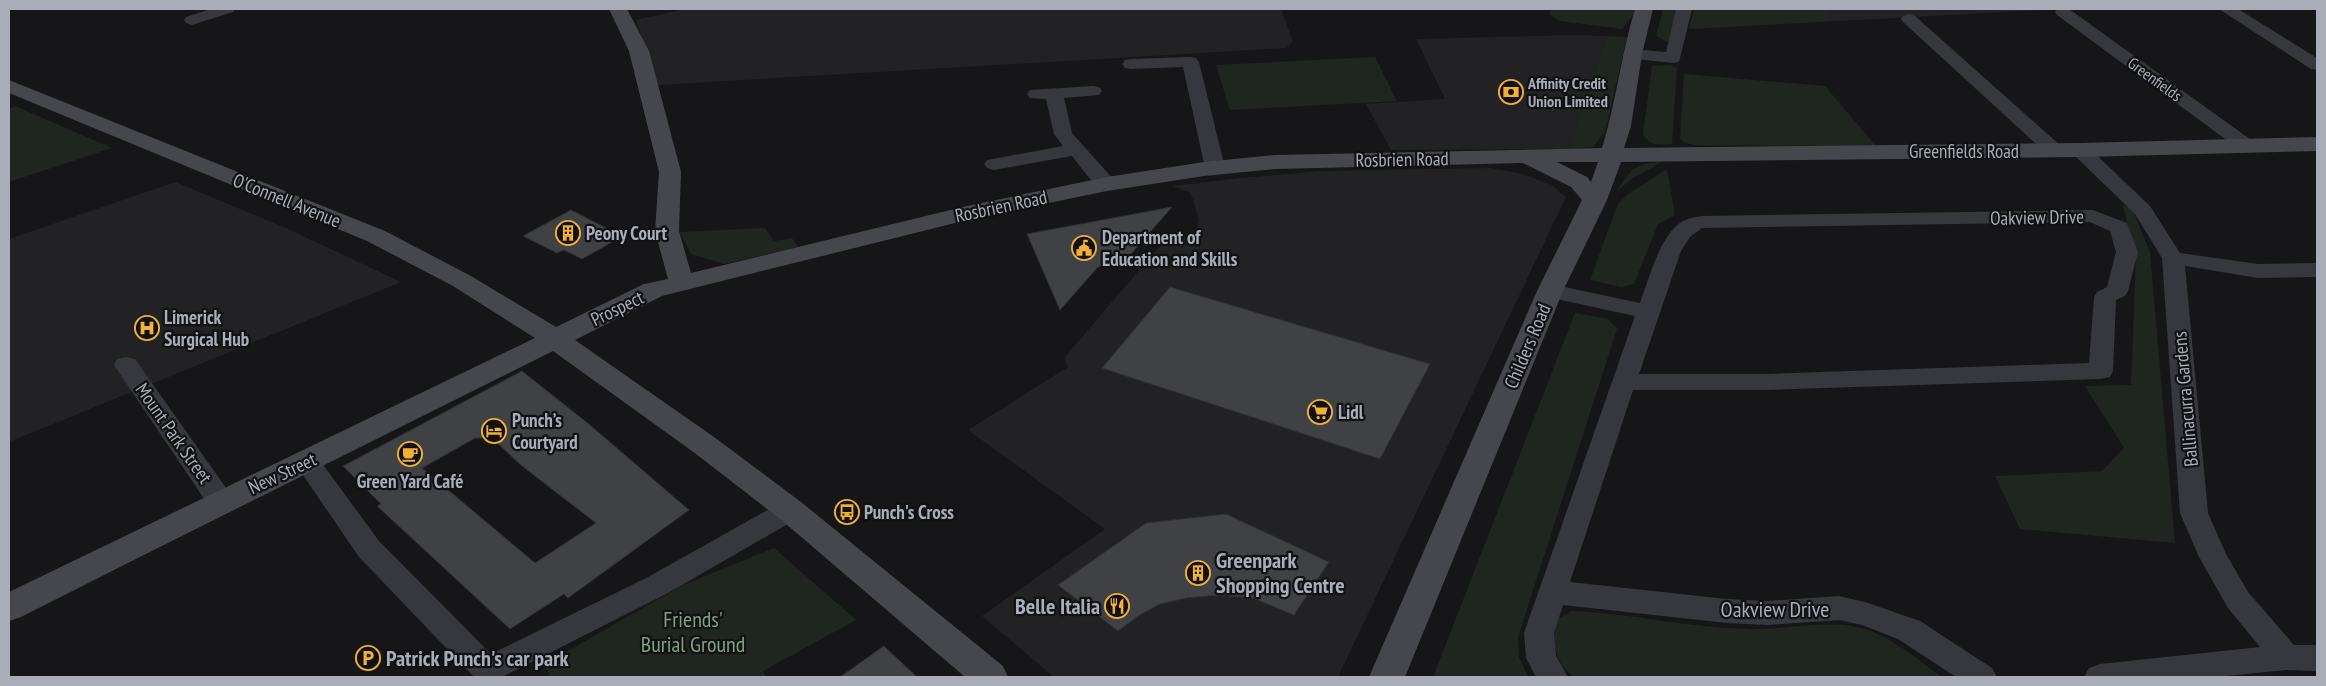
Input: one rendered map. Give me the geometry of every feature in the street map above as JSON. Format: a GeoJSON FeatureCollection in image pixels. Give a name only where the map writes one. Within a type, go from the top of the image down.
{"type":"FeatureCollection","features":[{"type":"Feature","properties":{"kind":"main road"},"geometry":{"type":"LineString","coordinates":[[618,9],[639,51],[670,172],[667,231],[671,251],[682,283]]}},
{"type":"Feature","properties":{"kind":"main road","name":"Childers Road"},"geometry":{"type":"LineString","coordinates":[[1387,677],[1550,291],[1604,182],[1620,126],[1632,54],[1644,9]]}},
{"type":"Feature","properties":{"kind":"main road","name":"O'Connell Avenue"},"geometry":{"type":"LineString","coordinates":[[9,86],[376,236],[462,281],[554,338],[594,368],[662,413],[790,510],[990,677]]}},
{"type":"Feature","properties":{"kind":"main road","name":"Greenfields Road"},"geometry":{"type":"LineString","coordinates":[[1611,156],[2080,150],[2317,144]]}},
{"type":"Feature","properties":{"kind":"main road"},"geometry":{"type":"LineString","coordinates":[[1526,156],[1579,182],[1595,200]]}},
{"type":"Feature","properties":{"kind":"main road","name":"Rosbrien Road"},"geometry":{"type":"LineString","coordinates":[[682,283],[967,213],[1107,184],[1215,168],[1275,162],[1526,156],[1611,156]]}},
{"type":"Feature","properties":{"kind":"main road","name":"Prospect"},"geometry":{"type":"LineString","coordinates":[[554,338],[653,290],[682,283]]}},
{"type":"Feature","properties":{"kind":"main road","name":"New Street"},"geometry":{"type":"LineString","coordinates":[[9,607],[221,502],[307,462],[554,338]]}},
{"type":"Feature","properties":{"kind":"street"},"geometry":{"type":"LineString","coordinates":[[192,20],[227,9]]}},
{"type":"Feature","properties":{"kind":"street"},"geometry":{"type":"LineString","coordinates":[[1632,54],[1673,58],[1684,9]]}},
{"type":"Feature","properties":{"kind":"street"},"geometry":{"type":"LineString","coordinates":[[2227,9],[2317,65]]}},
{"type":"Feature","properties":{"kind":"street","name":"Greenfields"},"geometry":{"type":"LineString","coordinates":[[2063,12],[2247,146]]}},
{"type":"Feature","properties":{"kind":"street"},"geometry":{"type":"LineString","coordinates":[[1909,19],[2054,150]]}},
{"type":"Feature","properties":{"kind":"street"},"geometry":{"type":"LineString","coordinates":[[1131,64],[1190,62],[1215,168]]}},
{"type":"Feature","properties":{"kind":"street"},"geometry":{"type":"LineString","coordinates":[[1093,91],[1045,94],[1064,134],[1107,184]]}},
{"type":"Feature","properties":{"kind":"street"},"geometry":{"type":"LineString","coordinates":[[994,164],[1076,150]]}},
{"type":"Feature","properties":{"kind":"street"},"geometry":{"type":"LineString","coordinates":[[2080,150],[2143,210],[2173,258],[2258,271],[2317,270]]}},
{"type":"Feature","properties":{"kind":"street","name":"Oakview Drive"},"geometry":{"type":"LineString","coordinates":[[1552,677],[1541,658],[1539,633],[1552,592],[1624,382],[1648,312],[1674,244],[1682,231],[1692,224],[1702,222],[2094,216],[2120,227],[2127,252],[2117,291],[2106,297],[2101,371],[1766,382],[1624,382]]}},
{"type":"Feature","properties":{"kind":"street","name":"Ballinacurra Gardens"},"geometry":{"type":"LineString","coordinates":[[2173,258],[2194,513],[2213,557],[2238,600],[2286,657]]}},
{"type":"Feature","properties":{"kind":"street"},"geometry":{"type":"LineString","coordinates":[[1550,291],[1648,312]]}},
{"type":"Feature","properties":{"kind":"street","name":"Mount Park Street"},"geometry":{"type":"LineString","coordinates":[[126,365],[221,502]]}},
{"type":"Feature","properties":{"kind":"street"},"geometry":{"type":"LineString","coordinates":[[307,462],[369,550],[488,673],[658,585],[790,510]]}},
{"type":"Feature","properties":{"kind":"street","name":"Oakview Drive"},"geometry":{"type":"LineString","coordinates":[[1552,592],[1727,611],[1767,612],[1839,608],[1865,614],[1909,630],[1982,677]]}},
{"type":"Feature","properties":{"kind":"street"},"geometry":{"type":"LineString","coordinates":[[2100,677],[2286,657],[2317,658]]}},
{"type":"Feature","properties":{"kind":"shaded area"},"geometry":{"type":"Polygon","coordinates":[[[685,9],[1281,9],[1293,42],[1286,48],[658,85],[636,20],[685,9]]]}},
{"type":"Feature","properties":{"kind":"shaded area"},"geometry":{"type":"Polygon","coordinates":[[[1694,9],[2064,9],[1689,29],[1694,9]]]}},
{"type":"Feature","properties":{"kind":"shaded area"},"geometry":{"type":"Polygon","coordinates":[[[1572,35],[1606,36],[1568,149],[1391,150],[1366,104],[1445,99],[1416,39],[1572,35]]]}},
{"type":"Feature","properties":{"kind":"shaded area"},"geometry":{"type":"Polygon","coordinates":[[[1491,168],[1523,174],[1552,185],[1566,197],[1338,677],[1054,677],[982,616],[1105,529],[968,430],[1068,367],[1064,358],[1172,232],[1194,237],[1199,221],[1193,199],[1189,192],[1172,186],[1322,171],[1491,168]]]}},
{"type":"Feature","properties":{"kind":"shaded area","name":"Limerick Surgical Hub"},"geometry":{"type":"Polygon","coordinates":[[[175,182],[286,228],[401,282],[9,442],[9,239],[175,182]]]}},
{"type":"Feature","properties":{"kind":"green space"},"geometry":{"type":"Polygon","coordinates":[[[1551,9],[1635,9],[1634,14],[1622,29],[1560,21],[1549,14],[1551,9]]]}},
{"type":"Feature","properties":{"kind":"green space"},"geometry":{"type":"Polygon","coordinates":[[[1663,9],[1677,9],[1668,42],[1656,36],[1663,9]]]}},
{"type":"Feature","properties":{"kind":"green space"},"geometry":{"type":"Polygon","coordinates":[[[1694,9],[1830,9],[1832,12],[1826,17],[1829,21],[1689,29],[1694,9]]]}},
{"type":"Feature","properties":{"kind":"green space"},"geometry":{"type":"Polygon","coordinates":[[[1606,36],[1627,37],[1605,132],[1593,147],[1568,149],[1606,36]]]}},
{"type":"Feature","properties":{"kind":"green space"},"geometry":{"type":"Polygon","coordinates":[[[1375,57],[1397,101],[1230,110],[1216,65],[1375,57]]]}},
{"type":"Feature","properties":{"kind":"green space"},"geometry":{"type":"Polygon","coordinates":[[[1669,65],[1677,68],[1672,144],[1655,144],[1648,141],[1643,134],[1652,66],[1669,65]]]}},
{"type":"Feature","properties":{"kind":"green space"},"geometry":{"type":"Polygon","coordinates":[[[1684,74],[1825,86],[1876,146],[1694,145],[1685,143],[1680,139],[1684,74]]]}},
{"type":"Feature","properties":{"kind":"green space"},"geometry":{"type":"Polygon","coordinates":[[[15,106],[112,148],[9,182],[9,109],[15,106]]]}},
{"type":"Feature","properties":{"kind":"green space"},"geometry":{"type":"Polygon","coordinates":[[[1662,162],[1633,178],[1616,192],[1634,169],[1645,164],[1662,162]]]}},
{"type":"Feature","properties":{"kind":"green space"},"geometry":{"type":"Polygon","coordinates":[[[1667,169],[1675,215],[1658,224],[1634,284],[1621,287],[1590,280],[1618,204],[1628,194],[1667,169]]]}},
{"type":"Feature","properties":{"kind":"green space"},"geometry":{"type":"Polygon","coordinates":[[[2123,206],[2131,206],[2150,252],[2175,543],[2020,529],[1995,476],[2102,471],[2124,448],[2085,386],[2131,385],[2136,256],[2123,206]]]}},
{"type":"Feature","properties":{"kind":"green space"},"geometry":{"type":"Polygon","coordinates":[[[765,228],[774,241],[792,238],[798,247],[724,264],[691,254],[680,232],[765,228]]]}},
{"type":"Feature","properties":{"kind":"green space"},"geometry":{"type":"Polygon","coordinates":[[[1575,313],[1608,319],[1617,329],[1518,637],[1519,657],[1528,677],[1433,677],[1575,313]]]}},
{"type":"Feature","properties":{"kind":"green space","name":"Friends' Burial Ground"},"geometry":{"type":"Polygon","coordinates":[[[774,548],[856,620],[763,671],[766,677],[550,677],[545,664],[683,585],[774,548]]]}},
{"type":"Feature","properties":{"kind":"green space"},"geometry":{"type":"Polygon","coordinates":[[[1571,611],[1727,628],[1762,629],[1831,624],[1856,627],[1890,640],[1912,654],[1941,677],[1574,677],[1562,665],[1559,659],[1554,637],[1554,621],[1571,611]]]}},
{"type":"Feature","properties":{"kind":"building","name":"Department of Education and Skills"},"geometry":{"type":"Polygon","coordinates":[[[1172,207],[1123,263],[1098,267],[1060,310],[1027,234],[1172,207]]]}},
{"type":"Feature","properties":{"kind":"building","name":"Peony Court"},"geometry":{"type":"Polygon","coordinates":[[[571,210],[612,231],[601,237],[612,242],[582,259],[564,250],[557,253],[523,236],[571,210]]]}},
{"type":"Feature","properties":{"kind":"building","name":"Lidl"},"geometry":{"type":"Polygon","coordinates":[[[1170,287],[1430,364],[1380,459],[1102,368],[1170,287]]]}},
{"type":"Feature","properties":{"kind":"building","name":"Punch’s Courtyard"},"geometry":{"type":"Polygon","coordinates":[[[522,371],[590,425],[689,510],[568,598],[564,594],[510,629],[377,506],[381,504],[343,466],[522,371]],[[475,438],[422,468],[535,563],[596,523],[522,466],[492,438],[475,438]]]}},
{"type":"Feature","properties":{"kind":"building","name":"Greenpark Shopping Centre"},"geometry":{"type":"Polygon","coordinates":[[[1226,514],[1329,562],[1294,615],[1253,598],[1219,595],[1186,598],[1160,604],[1138,616],[1118,631],[1058,585],[1146,523],[1226,514]]]}},
{"type":"Feature","properties":{"kind":"building"},"geometry":{"type":"Polygon","coordinates":[[[884,646],[917,677],[840,677],[884,646]]]}},
{"type":"Feature","properties":{"kind":"place","name":"Affinity Credit Union Limited"},"geometry":{"type":"Point","coordinates":[1511,92]}},
{"type":"Feature","properties":{"kind":"place","name":"Peony Court"},"geometry":{"type":"Point","coordinates":[568,233]}},
{"type":"Feature","properties":{"kind":"place","name":"Department of Education and Skills"},"geometry":{"type":"Point","coordinates":[1084,248]}},
{"type":"Feature","properties":{"kind":"place","name":"Limerick Surgical Hub"},"geometry":{"type":"Point","coordinates":[147,328]}},
{"type":"Feature","properties":{"kind":"place","name":"Lidl"},"geometry":{"type":"Point","coordinates":[1320,412]}},
{"type":"Feature","properties":{"kind":"place","name":"Punch’s Courtyard"},"geometry":{"type":"Point","coordinates":[494,431]}},
{"type":"Feature","properties":{"kind":"place","name":"Green Yard Café"},"geometry":{"type":"Point","coordinates":[410,454]}},
{"type":"Feature","properties":{"kind":"place","name":"Punch's Cross"},"geometry":{"type":"Point","coordinates":[847,512]}},
{"type":"Feature","properties":{"kind":"place","name":"Greenpark Shopping Centre"},"geometry":{"type":"Point","coordinates":[1198,573]}},
{"type":"Feature","properties":{"kind":"place","name":"Belle Italia"},"geometry":{"type":"Point","coordinates":[1117,606]}},
{"type":"Feature","properties":{"kind":"place","name":"Patrick Punch's car park"},"geometry":{"type":"Point","coordinates":[368,658]}}]}
